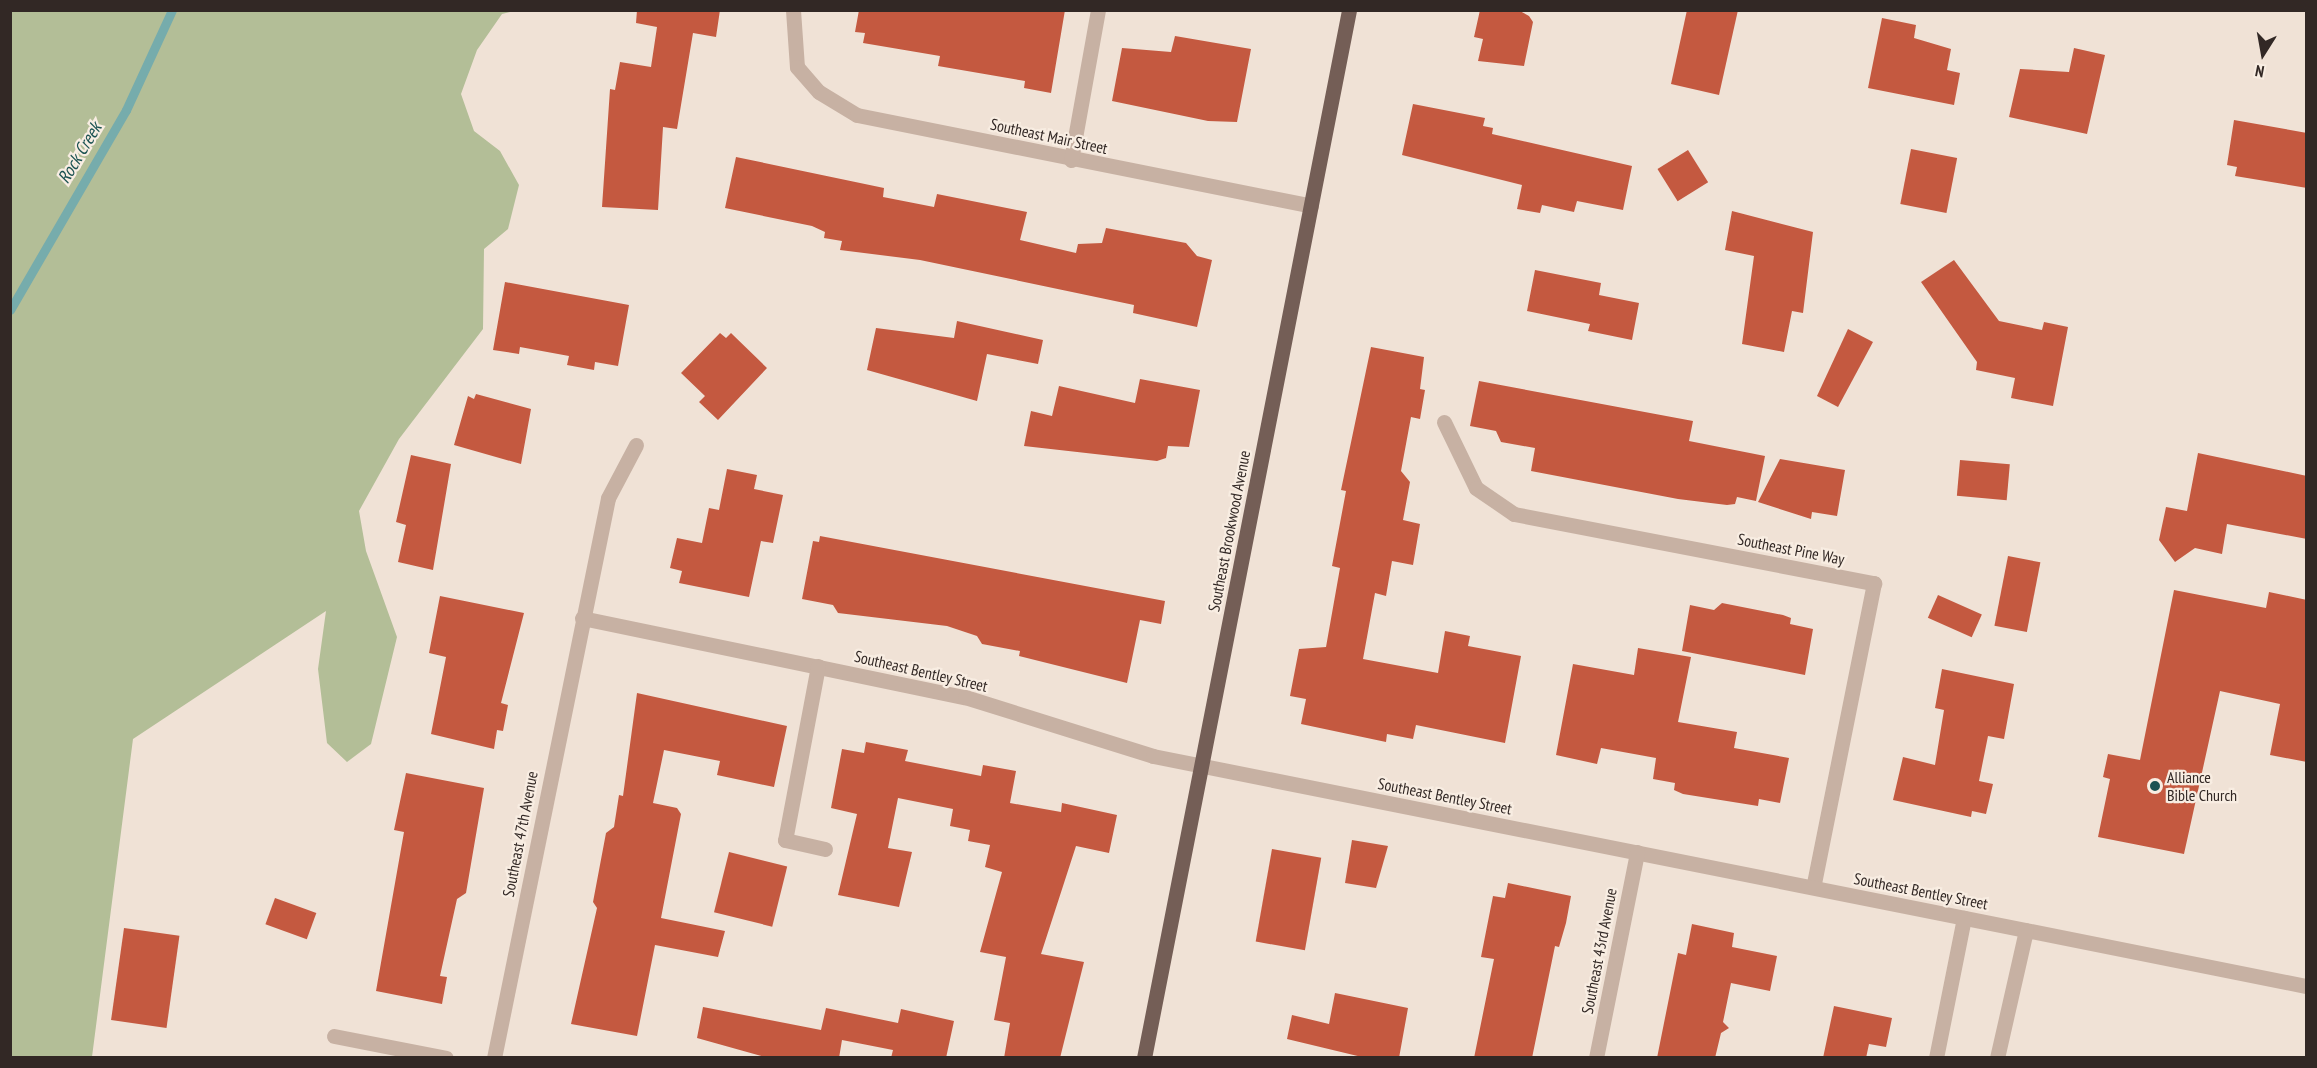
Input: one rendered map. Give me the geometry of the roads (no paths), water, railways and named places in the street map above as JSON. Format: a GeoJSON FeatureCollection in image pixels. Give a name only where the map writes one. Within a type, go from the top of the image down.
{"type":"FeatureCollection","features":[{"type":"Feature","properties":{"kind":"main road","name":"Southeast Brookwood Avenue"},"geometry":{"type":"LineString","coordinates":[[1144,1058],[1349,10]]}},
{"type":"Feature","properties":{"kind":"street","name":"Southeast Mair Street"},"geometry":{"type":"LineString","coordinates":[[793,10],[797,67],[819,92],[856,115],[1311,206]]}},
{"type":"Feature","properties":{"kind":"street"},"geometry":{"type":"LineString","coordinates":[[1071,159],[1098,10]]}},
{"type":"Feature","properties":{"kind":"street","name":"Southeast Pine Way"},"geometry":{"type":"LineString","coordinates":[[1444,422],[1476,488],[1514,514],[1874,583],[1813,887]]}},
{"type":"Feature","properties":{"kind":"street","name":"Southeast 47th Avenue"},"geometry":{"type":"LineString","coordinates":[[494,1058],[608,498],[636,445]]}},
{"type":"Feature","properties":{"kind":"street","name":"Southeast Bentley Street"},"geometry":{"type":"LineString","coordinates":[[582,618],[965,697],[1108,747],[2307,986]]}},
{"type":"Feature","properties":{"kind":"street"},"geometry":{"type":"LineString","coordinates":[[818,666],[785,840],[825,849]]}},
{"type":"Feature","properties":{"kind":"street","name":"Southeast 43rd Avenue"},"geometry":{"type":"LineString","coordinates":[[1596,1058],[1637,852]]}},
{"type":"Feature","properties":{"kind":"street"},"geometry":{"type":"LineString","coordinates":[[1936,1058],[1964,918]]}},
{"type":"Feature","properties":{"kind":"street"},"geometry":{"type":"LineString","coordinates":[[1997,1058],[2026,930]]}},
{"type":"Feature","properties":{"kind":"street"},"geometry":{"type":"LineString","coordinates":[[334,1036],[446,1058]]}},
{"type":"Feature","properties":{"kind":"waterway","name":"Rock Creek"},"geometry":{"type":"LineString","coordinates":[[10,310],[126,110],[172,10]]}},
{"type":"Feature","properties":{"kind":"place","name":"Alliance Bible Church"},"geometry":{"type":"Point","coordinates":[2155,786]}}]}
